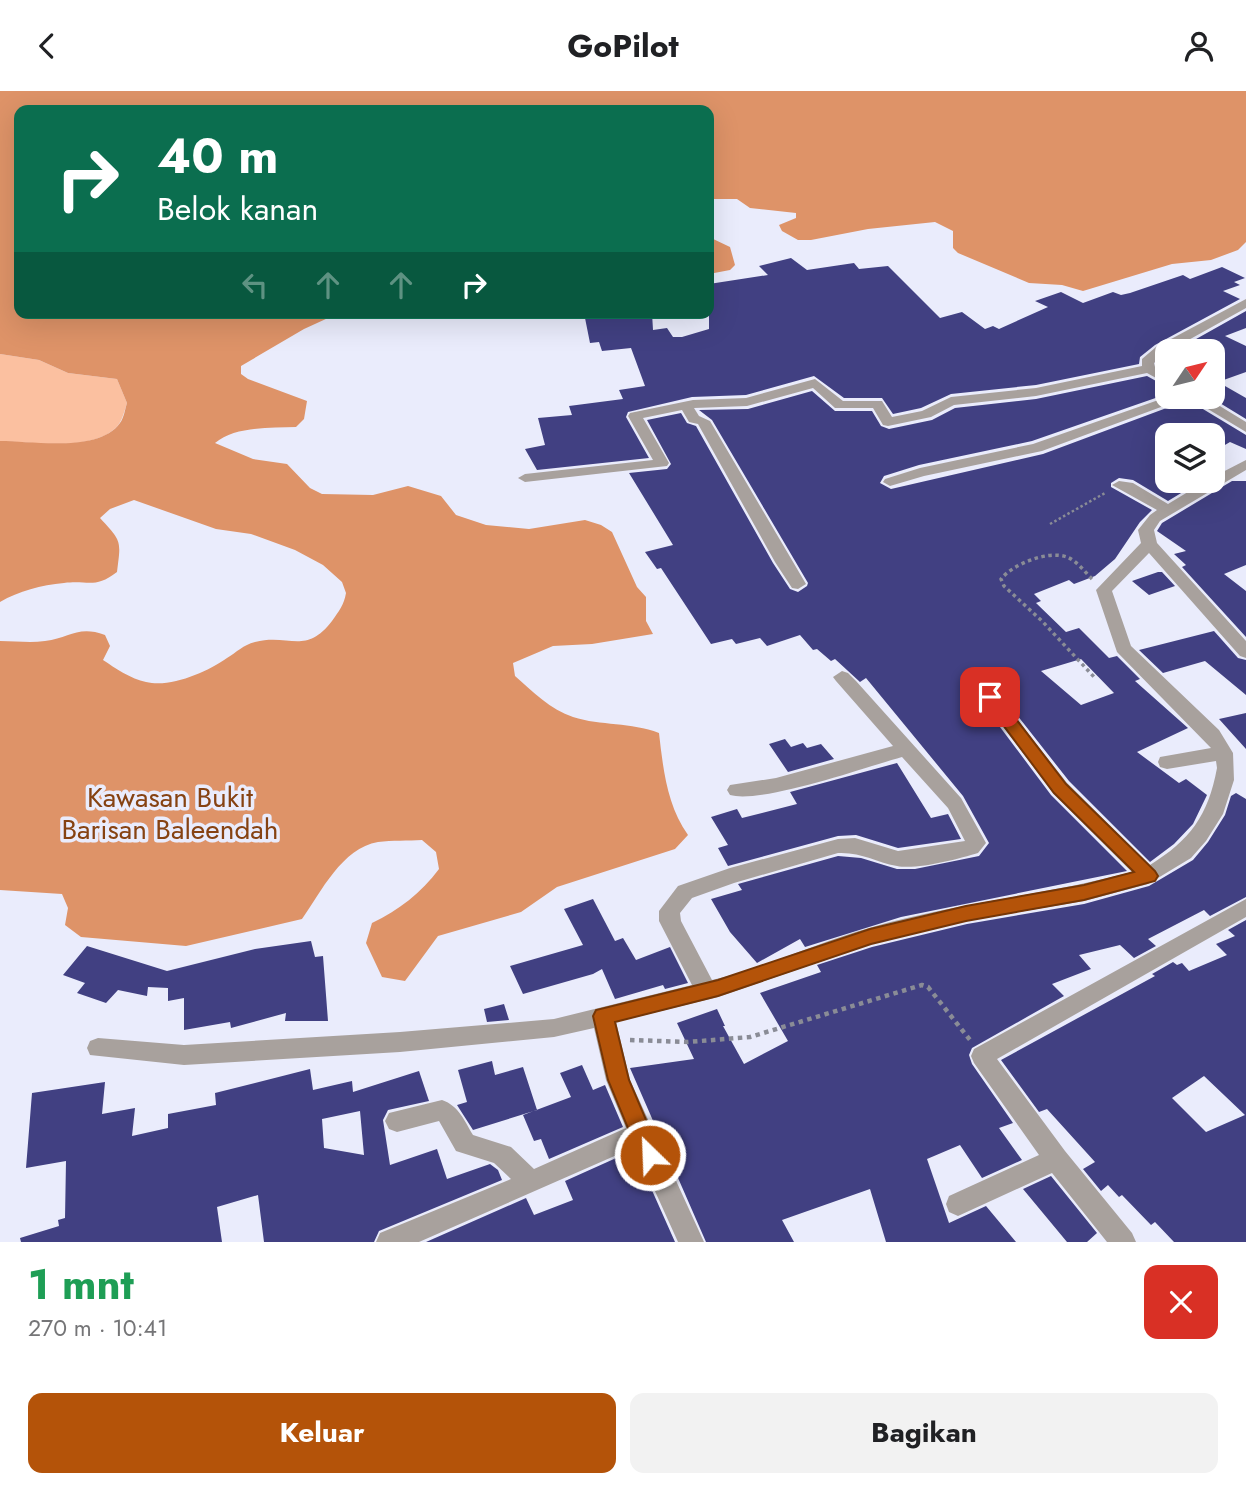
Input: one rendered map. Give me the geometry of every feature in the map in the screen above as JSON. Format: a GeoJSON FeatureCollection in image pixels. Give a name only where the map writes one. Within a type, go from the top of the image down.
{"type":"FeatureCollection","features":[{"type":"Feature","properties":{"kind":"street"},"geometry":{"type":"LineString","coordinates":[[1155,373],[1149,369],[1147,362],[1161,350],[1246,303]]}},
{"type":"Feature","properties":{"kind":"street"},"geometry":{"type":"LineString","coordinates":[[525,478],[662,463],[635,415],[686,406],[747,402],[815,383],[840,405],[877,404],[888,422],[926,414],[951,401],[1036,392],[1149,369]]}},
{"type":"Feature","properties":{"kind":"street"},"geometry":{"type":"LineString","coordinates":[[686,406],[694,419],[704,421],[798,584]]}},
{"type":"Feature","properties":{"kind":"street"},"geometry":{"type":"LineString","coordinates":[[890,482],[920,472],[1037,448],[1155,406]]}},
{"type":"Feature","properties":{"kind":"street"},"geometry":{"type":"LineString","coordinates":[[1215,409],[1246,428]]}},
{"type":"Feature","properties":{"kind":"street"},"geometry":{"type":"LineString","coordinates":[[1246,464],[1155,518],[1146,530],[1149,544],[1246,652]]}},
{"type":"Feature","properties":{"kind":"street"},"geometry":{"type":"LineString","coordinates":[[1119,485],[1128,486],[1168,510]]}},
{"type":"Feature","properties":{"kind":"street"},"geometry":{"type":"LineString","coordinates":[[98,1048],[184,1055],[400,1042],[554,1028],[706,991],[870,936],[966,913],[1084,893],[1148,876],[1184,853],[1206,825],[1213,814],[1226,768],[1224,753],[1212,735],[1123,648],[1104,590],[1149,544]]}},
{"type":"Feature","properties":{"kind":"street"},"geometry":{"type":"LineString","coordinates":[[706,991],[670,921],[669,911],[685,892],[730,876],[848,844],[898,859],[971,848],[975,844],[967,821],[933,774],[906,749],[842,677]]}},
{"type":"Feature","properties":{"kind":"street"},"geometry":{"type":"LineString","coordinates":[[990,697],[1060,788],[1148,876]]}},
{"type":"Feature","properties":{"kind":"street"},"geometry":{"type":"LineString","coordinates":[[737,790],[776,785],[906,749]]}},
{"type":"Feature","properties":{"kind":"street"},"geometry":{"type":"LineString","coordinates":[[1167,762],[1224,753]]}},
{"type":"Feature","properties":{"kind":"street"},"geometry":{"type":"LineString","coordinates":[[1123,1242],[1056,1159],[982,1056],[1246,907]]}},
{"type":"Feature","properties":{"kind":"street"},"geometry":{"type":"LineString","coordinates":[[603,1016],[618,1080],[691,1242]]}},
{"type":"Feature","properties":{"kind":"street"},"geometry":{"type":"LineString","coordinates":[[397,1121],[442,1110],[447,1113],[465,1143],[502,1156],[530,1181]]}},
{"type":"Feature","properties":{"kind":"street"},"geometry":{"type":"LineString","coordinates":[[390,1242],[468,1212],[530,1181],[640,1133]]}},
{"type":"Feature","properties":{"kind":"street"},"geometry":{"type":"LineString","coordinates":[[958,1204],[1056,1159]]}},
{"type":"Feature","properties":{"kind":"path"},"geometry":{"type":"LineString","coordinates":[[1050,524],[1119,485]]}},
{"type":"Feature","properties":{"kind":"path"},"geometry":{"type":"LineString","coordinates":[[1095,678],[1042,621],[1004,586],[1001,579],[1006,572],[1041,557],[1057,556],[1073,561],[1104,590]]}},
{"type":"Feature","properties":{"kind":"path"},"geometry":{"type":"LineString","coordinates":[[607,1040],[688,1042],[750,1037],[922,985],[928,987],[982,1056]]}},
{"type":"Feature","properties":{"kind":"shaded area"},"geometry":{"type":"Polygon","coordinates":[[[0,354],[39,360],[68,373],[117,379],[127,403],[119,424],[96,439],[80,442],[46,444],[0,441],[0,354]]]}},
{"type":"Feature","properties":{"kind":"green space","name":"Kawasan Bukit Barisan Baleendah"},"geometry":{"type":"Polygon","coordinates":[[[0,91],[1246,91],[1246,242],[1238,250],[1211,260],[1172,264],[1083,291],[1062,285],[1029,283],[958,253],[953,248],[953,231],[935,222],[798,240],[782,231],[779,225],[796,218],[796,213],[750,208],[737,199],[714,199],[714,105],[14,105],[14,319],[326,319],[241,366],[241,374],[248,379],[307,401],[304,419],[296,427],[232,433],[215,443],[253,459],[287,464],[310,488],[322,494],[373,495],[408,486],[441,496],[456,515],[486,525],[529,529],[585,520],[601,525],[612,532],[637,587],[646,597],[646,621],[653,634],[592,644],[553,646],[513,663],[515,676],[565,714],[584,720],[638,727],[659,733],[664,773],[671,799],[688,835],[675,849],[557,887],[521,912],[438,936],[405,981],[382,977],[366,943],[372,923],[409,900],[439,869],[436,852],[422,840],[378,842],[354,853],[325,884],[302,919],[186,946],[81,937],[65,925],[68,908],[62,894],[0,890],[0,641],[39,642],[81,632],[96,632],[105,635],[110,646],[103,660],[140,681],[166,683],[199,673],[255,642],[305,641],[313,638],[332,621],[343,604],[346,593],[342,582],[323,565],[295,550],[251,534],[216,529],[134,500],[110,509],[100,518],[118,542],[117,572],[97,582],[39,587],[0,602],[0,441],[64,443],[97,438],[120,423],[127,403],[117,379],[68,373],[39,360],[0,354],[0,91]]]}},
{"type":"Feature","properties":{"kind":"green space"},"geometry":{"type":"Polygon","coordinates":[[[714,239],[730,247],[735,265],[730,270],[714,273],[714,239]]]}},
{"type":"Feature","properties":{"kind":"building"},"geometry":{"type":"Polygon","coordinates":[[[791,258],[807,270],[854,263],[859,269],[888,266],[940,318],[962,312],[985,329],[993,326],[999,329],[1048,307],[1035,301],[1061,292],[1083,303],[1113,292],[1121,295],[1130,293],[1183,275],[1190,279],[1222,267],[1245,278],[1234,282],[1240,285],[1223,291],[1240,299],[1166,339],[1155,339],[1155,345],[1140,357],[1139,364],[1036,385],[951,394],[921,408],[893,414],[882,398],[844,398],[814,376],[746,395],[692,397],[628,412],[626,417],[649,458],[537,470],[525,449],[545,445],[538,418],[572,415],[569,406],[623,399],[619,390],[645,386],[631,348],[602,351],[599,342],[590,343],[585,319],[652,319],[653,330],[667,328],[673,337],[682,337],[709,329],[709,319],[714,319],[714,283],[768,275],[759,266],[791,258]]]}},
{"type":"Feature","properties":{"kind":"building"},"geometry":{"type":"Polygon","coordinates":[[[1246,311],[1246,328],[1225,336],[1246,346],[1246,372],[1225,380],[1225,339],[1196,339],[1246,311]]]}},
{"type":"Feature","properties":{"kind":"building"},"geometry":{"type":"Polygon","coordinates":[[[1147,376],[1155,380],[1155,398],[1032,441],[919,465],[884,476],[880,483],[891,489],[1043,454],[1164,409],[1203,409],[1246,435],[1246,449],[1230,442],[1225,445],[1225,423],[1155,423],[1155,493],[1181,493],[1168,501],[1133,480],[1119,478],[1111,483],[1111,487],[1152,510],[1140,522],[1115,559],[1095,576],[1074,584],[1069,580],[1034,594],[1041,601],[1036,603],[1066,632],[1079,628],[1109,658],[1117,656],[1140,679],[1135,681],[1188,728],[1137,752],[1179,783],[1186,779],[1207,795],[1193,824],[1174,844],[1150,862],[1069,781],[998,691],[989,689],[980,695],[979,699],[1051,795],[1127,871],[901,917],[805,947],[800,939],[757,963],[730,932],[711,899],[742,890],[738,884],[838,856],[861,858],[897,869],[915,869],[979,856],[989,843],[963,796],[866,678],[860,682],[835,659],[831,661],[817,649],[813,650],[800,635],[767,646],[760,638],[736,644],[732,639],[711,644],[661,568],[657,569],[645,552],[673,545],[629,473],[667,469],[671,464],[647,420],[681,413],[687,423],[696,426],[773,563],[790,589],[798,592],[808,583],[712,420],[699,410],[748,409],[812,391],[835,411],[872,411],[881,426],[889,429],[932,420],[955,408],[1036,399],[1147,376]],[[1081,659],[1041,671],[1081,705],[1114,693],[1081,659]]]}},
{"type":"Feature","properties":{"kind":"building"},"geometry":{"type":"Polygon","coordinates":[[[1225,386],[1246,398],[1246,419],[1225,406],[1225,386]]]}},
{"type":"Feature","properties":{"kind":"building"},"geometry":{"type":"Polygon","coordinates":[[[1232,481],[1246,481],[1246,565],[1224,574],[1246,591],[1246,637],[1182,567],[1186,565],[1174,554],[1186,551],[1157,531],[1162,523],[1212,493],[1225,493],[1225,485],[1232,481]]]}},
{"type":"Feature","properties":{"kind":"building"},"geometry":{"type":"Polygon","coordinates":[[[1162,572],[1175,586],[1149,595],[1132,581],[1162,572]]]}},
{"type":"Feature","properties":{"kind":"building"},"geometry":{"type":"Polygon","coordinates":[[[1214,631],[1238,658],[1246,660],[1246,695],[1205,661],[1163,673],[1139,650],[1214,631]]]}},
{"type":"Feature","properties":{"kind":"building"},"geometry":{"type":"Polygon","coordinates":[[[1246,713],[1246,749],[1219,719],[1246,713]]]}},
{"type":"Feature","properties":{"kind":"building"},"geometry":{"type":"Polygon","coordinates":[[[785,739],[791,747],[803,743],[807,748],[821,744],[834,759],[788,772],[769,744],[785,739]]]}},
{"type":"Feature","properties":{"kind":"building"},"geometry":{"type":"Polygon","coordinates":[[[897,763],[931,818],[948,814],[961,839],[898,848],[856,835],[838,836],[728,866],[718,848],[728,845],[711,817],[737,809],[742,818],[797,804],[790,792],[897,763]]]}},
{"type":"Feature","properties":{"kind":"building"},"geometry":{"type":"Polygon","coordinates":[[[1236,793],[1246,799],[1246,897],[1210,916],[1204,910],[1148,939],[1156,946],[1134,958],[1120,945],[1079,955],[1091,969],[1052,984],[1064,996],[972,1048],[969,1055],[972,1064],[1013,1123],[999,1128],[1022,1160],[982,1178],[960,1145],[927,1159],[949,1223],[986,1206],[1016,1242],[886,1242],[870,1189],[782,1220],[794,1242],[706,1242],[630,1068],[694,1059],[677,1023],[717,1009],[723,1026],[744,1064],[788,1041],[760,993],[821,972],[817,965],[872,947],[967,924],[1084,904],[1149,886],[1193,860],[1208,842],[1225,815],[1231,796],[1236,793]]]}},
{"type":"Feature","properties":{"kind":"building"},"geometry":{"type":"Polygon","coordinates":[[[593,899],[615,941],[623,938],[636,960],[670,947],[688,983],[665,989],[663,985],[615,999],[602,969],[523,994],[510,966],[583,945],[564,909],[593,899]]]}},
{"type":"Feature","properties":{"kind":"building"},"geometry":{"type":"Polygon","coordinates":[[[1246,920],[1246,1242],[1174,1242],[1155,1222],[1151,1225],[1122,1195],[1119,1197],[1108,1185],[1101,1191],[1083,1169],[1095,1162],[1047,1109],[1039,1112],[1001,1060],[1155,976],[1152,974],[1173,962],[1177,965],[1182,963],[1189,971],[1227,955],[1216,944],[1235,936],[1228,930],[1246,920]],[[1204,1076],[1172,1098],[1206,1132],[1245,1115],[1204,1076]]]}},
{"type":"Feature","properties":{"kind":"building"},"geometry":{"type":"Polygon","coordinates":[[[311,941],[315,957],[323,956],[328,1021],[285,1021],[286,1013],[231,1028],[230,1022],[184,1030],[184,998],[168,1001],[168,988],[148,987],[147,996],[118,990],[106,1003],[77,993],[85,983],[63,975],[87,946],[167,971],[255,949],[311,941]]]}},
{"type":"Feature","properties":{"kind":"building"},"geometry":{"type":"Polygon","coordinates":[[[504,1004],[509,1020],[487,1022],[484,1009],[504,1004]]]}},
{"type":"Feature","properties":{"kind":"building"},"geometry":{"type":"Polygon","coordinates":[[[492,1061],[495,1075],[523,1067],[537,1110],[473,1130],[457,1105],[467,1102],[458,1070],[492,1061]]]}},
{"type":"Feature","properties":{"kind":"building"},"geometry":{"type":"Polygon","coordinates":[[[582,1065],[593,1090],[605,1085],[623,1127],[549,1159],[541,1139],[534,1141],[523,1115],[571,1097],[560,1073],[582,1065]]]}},
{"type":"Feature","properties":{"kind":"building"},"geometry":{"type":"Polygon","coordinates":[[[310,1069],[313,1090],[352,1081],[353,1092],[419,1071],[429,1101],[388,1110],[383,1120],[390,1165],[437,1149],[447,1179],[490,1164],[498,1170],[502,1180],[379,1231],[374,1242],[264,1242],[258,1195],[217,1207],[222,1242],[21,1242],[20,1238],[59,1226],[58,1220],[65,1218],[66,1161],[26,1168],[32,1093],[105,1082],[102,1114],[135,1108],[132,1136],[168,1128],[168,1114],[216,1105],[215,1093],[310,1069]],[[360,1111],[322,1119],[324,1148],[364,1155],[360,1111]]]}},
{"type":"Feature","properties":{"kind":"building"},"geometry":{"type":"Polygon","coordinates":[[[634,1150],[675,1242],[426,1242],[526,1198],[534,1215],[573,1200],[565,1181],[634,1150]]]}},
{"type":"Feature","properties":{"kind":"building"},"geometry":{"type":"Polygon","coordinates":[[[1051,1176],[1097,1233],[1087,1242],[1067,1242],[1023,1189],[1051,1176]]]}},
{"type":"Feature","properties":{"kind":"route"},"geometry":{"type":"LineString","coordinates":[[650,1155],[618,1080],[603,1016],[718,988],[870,936],[966,913],[1084,893],[1148,876],[1060,788],[990,697]]}}]}
